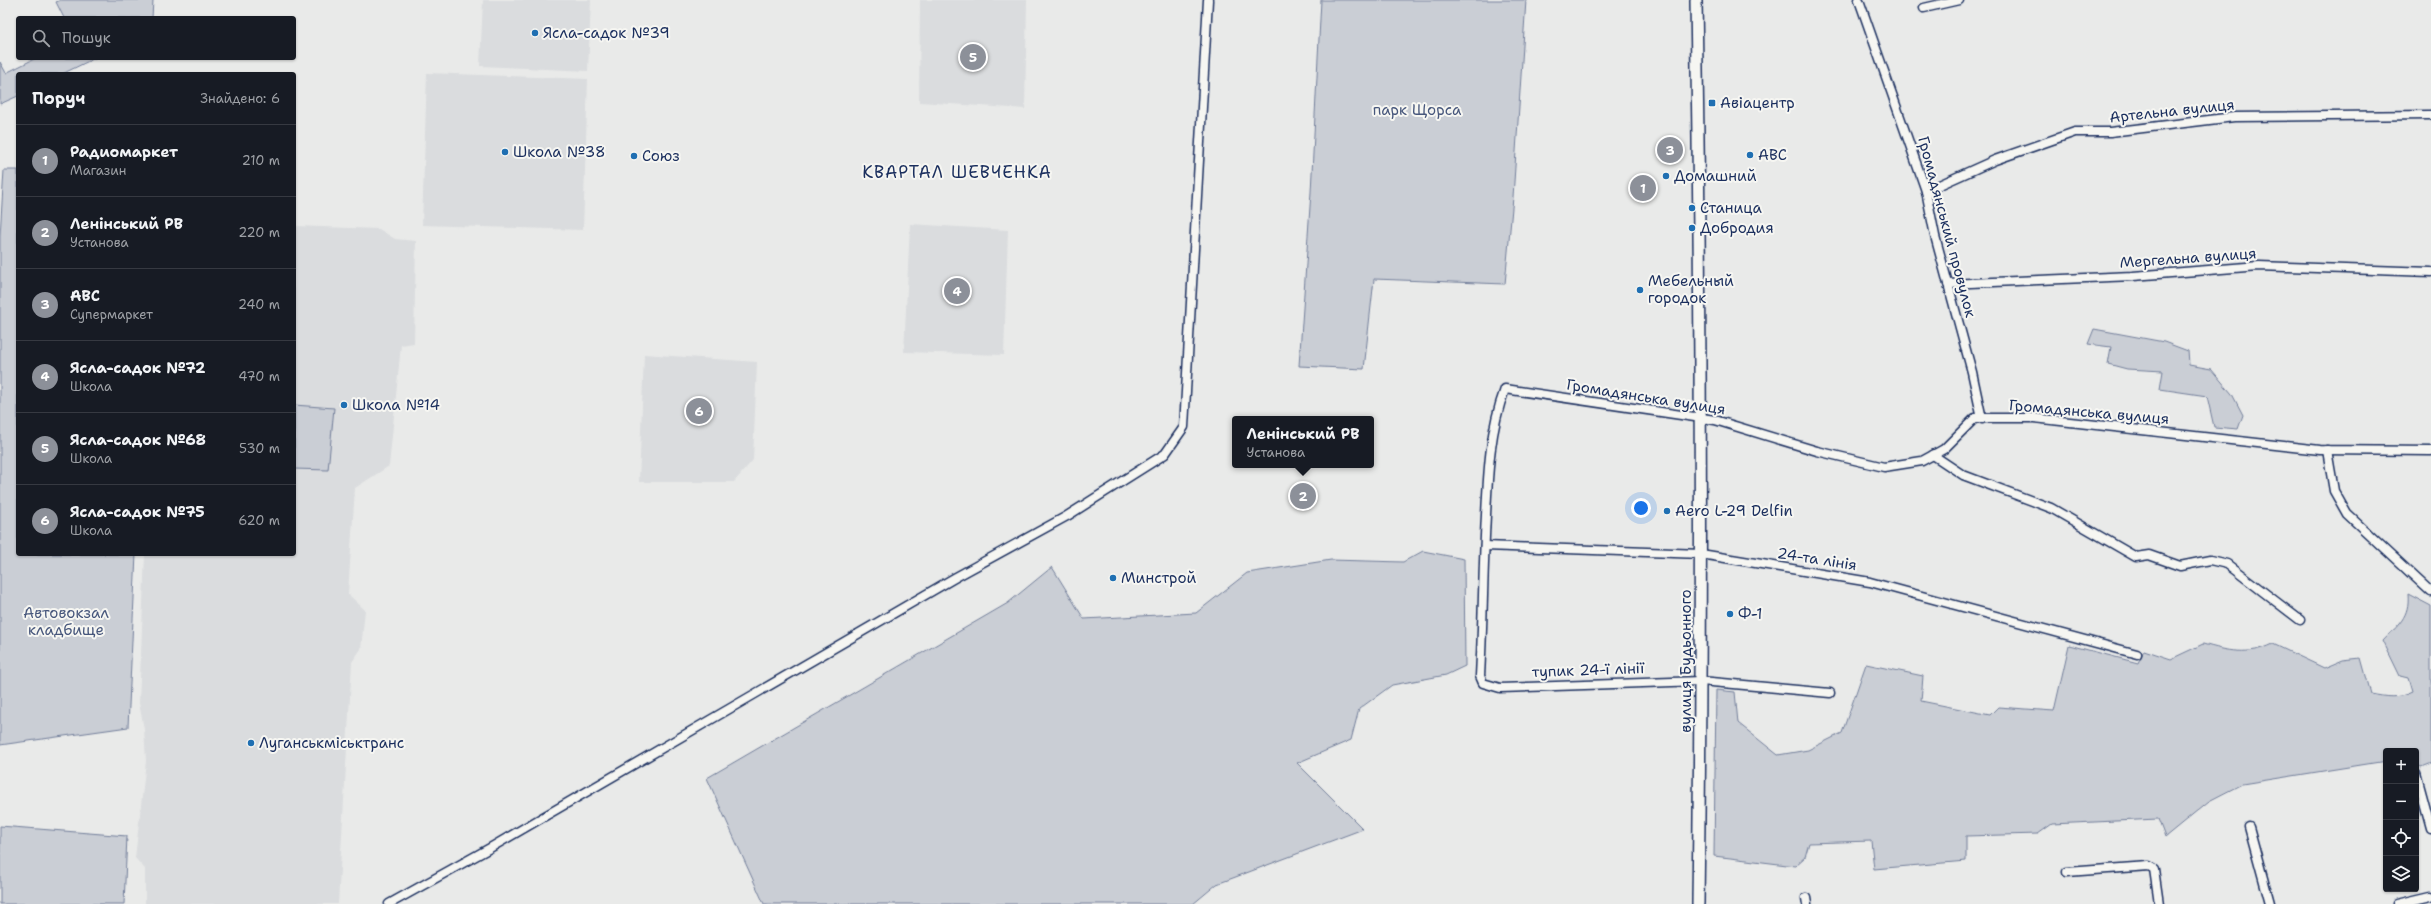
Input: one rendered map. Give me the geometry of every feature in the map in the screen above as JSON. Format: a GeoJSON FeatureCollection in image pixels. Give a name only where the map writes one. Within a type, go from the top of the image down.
{"type":"FeatureCollection","features":[{"type":"Feature","properties":{"kind":"main road","name":"вулиця Будьонного"},"geometry":{"type":"LineString","coordinates":[[1696,0],[1701,419],[1701,681],[1698,904]]}},
{"type":"Feature","properties":{"kind":"street"},"geometry":{"type":"LineString","coordinates":[[389,904],[490,848],[956,577],[1067,516],[1165,454],[1184,427],[1208,0]]}},
{"type":"Feature","properties":{"kind":"street","name":"Громадянський провулок"},"geometry":{"type":"LineString","coordinates":[[1859,0],[1926,191],[1935,236],[1972,372],[1982,418]]}},
{"type":"Feature","properties":{"kind":"street"},"geometry":{"type":"LineString","coordinates":[[1924,8],[1960,0]]}},
{"type":"Feature","properties":{"kind":"street","name":"Артельна вулиця"},"geometry":{"type":"LineString","coordinates":[[1926,191],[1995,160],[2075,132],[2110,132],[2234,117],[2431,115]]}},
{"type":"Feature","properties":{"kind":"street","name":"Мергельна вулиця"},"geometry":{"type":"LineString","coordinates":[[1948,284],[2133,276],[2259,266],[2431,272]]}},
{"type":"Feature","properties":{"kind":"street","name":"Громадянська вулиця"},"geometry":{"type":"LineString","coordinates":[[1505,389],[1715,420],[1817,451],[1884,467],[1922,461],[1944,449],[1975,418],[2034,418],[2327,450],[2431,451]]}},
{"type":"Feature","properties":{"kind":"street","name":"тупик 24-ї лінії"},"geometry":{"type":"LineString","coordinates":[[1505,389],[1498,409],[1491,445],[1484,546],[1480,676],[1483,682],[1500,688],[1701,681],[1830,693]]}},
{"type":"Feature","properties":{"kind":"street"},"geometry":{"type":"LineString","coordinates":[[2327,450],[2334,491],[2347,514],[2431,592]]}},
{"type":"Feature","properties":{"kind":"street"},"geometry":{"type":"LineString","coordinates":[[1933,455],[1963,475],[2051,508],[2136,557],[2149,555],[2180,566],[2210,560],[2227,564],[2300,620]]}},
{"type":"Feature","properties":{"kind":"street","name":"24-та лінія"},"geometry":{"type":"LineString","coordinates":[[1484,546],[1701,554],[1870,582],[2137,654]]}},
{"type":"Feature","properties":{"kind":"street"},"geometry":{"type":"LineString","coordinates":[[2419,784],[2431,828]]}},
{"type":"Feature","properties":{"kind":"street"},"geometry":{"type":"LineString","coordinates":[[2249,827],[2270,904]]}},
{"type":"Feature","properties":{"kind":"street"},"geometry":{"type":"LineString","coordinates":[[2067,872],[2149,866],[2154,869],[2159,904]]}},
{"type":"Feature","properties":{"kind":"street"},"geometry":{"type":"LineString","coordinates":[[2397,904],[2431,896]]}},
{"type":"Feature","properties":{"kind":"shaded area","name":"Ясла-садок №39"},"geometry":{"type":"Polygon","coordinates":[[[483,0],[591,0],[588,71],[480,66],[483,0]]]}},
{"type":"Feature","properties":{"kind":"shaded area"},"geometry":{"type":"Polygon","coordinates":[[[920,0],[1027,0],[1025,109],[919,102],[920,0]]]}},
{"type":"Feature","properties":{"kind":"shaded area","name":"Школа №38"},"geometry":{"type":"Polygon","coordinates":[[[427,73],[588,79],[583,230],[422,225],[427,73]]]}},
{"type":"Feature","properties":{"kind":"shaded area"},"geometry":{"type":"Polygon","coordinates":[[[910,224],[1008,230],[1004,355],[904,352],[910,224]]]}},
{"type":"Feature","properties":{"kind":"shaded area"},"geometry":{"type":"Polygon","coordinates":[[[296,226],[379,229],[395,239],[416,241],[414,343],[401,345],[389,466],[355,488],[348,594],[365,610],[361,649],[352,662],[338,904],[145,904],[145,869],[135,858],[146,761],[144,729],[139,703],[145,556],[296,556],[296,226]]]}},
{"type":"Feature","properties":{"kind":"shaded area"},"geometry":{"type":"Polygon","coordinates":[[[644,354],[757,362],[753,460],[734,482],[639,482],[644,354]]]}},
{"type":"Feature","properties":{"kind":"green space"},"geometry":{"type":"Polygon","coordinates":[[[61,0],[153,0],[152,16],[63,16],[56,2],[61,0]]]}},
{"type":"Feature","properties":{"kind":"green space","name":"парк Щорса"},"geometry":{"type":"Polygon","coordinates":[[[1321,0],[1526,0],[1513,197],[1505,284],[1374,279],[1364,369],[1299,366],[1311,192],[1321,0]]]}},
{"type":"Feature","properties":{"kind":"green space"},"geometry":{"type":"Polygon","coordinates":[[[32,60],[91,60],[66,72],[16,72],[16,97],[0,104],[0,62],[6,73],[32,60]]]}},
{"type":"Feature","properties":{"kind":"green space","name":"Автовокзал кладбище"},"geometry":{"type":"Polygon","coordinates":[[[4,170],[16,170],[16,556],[136,556],[128,727],[0,745],[0,236],[4,170]]]}},
{"type":"Feature","properties":{"kind":"green space"},"geometry":{"type":"Polygon","coordinates":[[[2094,329],[2164,342],[2188,351],[2189,365],[2211,369],[2232,394],[2243,415],[2238,429],[2214,427],[2207,396],[2160,389],[2163,371],[2127,369],[2108,364],[2111,347],[2088,344],[2094,329]]]}},
{"type":"Feature","properties":{"kind":"green space"},"geometry":{"type":"Polygon","coordinates":[[[296,405],[334,408],[328,470],[296,469],[296,405]]]}},
{"type":"Feature","properties":{"kind":"green space"},"geometry":{"type":"Polygon","coordinates":[[[1423,551],[1464,559],[1465,666],[1446,675],[1392,685],[1359,709],[1351,740],[1297,763],[1363,829],[1217,884],[1193,904],[764,904],[707,778],[1008,603],[1052,567],[1084,619],[1196,613],[1247,573],[1331,560],[1403,562],[1423,551]]]}},
{"type":"Feature","properties":{"kind":"green space"},"geometry":{"type":"Polygon","coordinates":[[[2408,594],[2431,606],[2431,763],[2421,767],[2419,766],[2419,748],[2383,748],[2383,761],[2242,784],[2209,801],[2165,837],[2158,819],[2052,824],[2038,834],[1966,836],[1966,861],[1874,869],[1871,841],[1809,843],[1805,857],[1795,866],[1714,856],[1716,690],[1735,692],[1738,723],[1778,755],[1808,750],[1842,733],[1866,664],[1923,676],[1921,701],[1990,715],[1998,707],[2054,711],[2069,645],[2138,663],[2144,650],[2171,659],[2203,644],[2221,649],[2247,651],[2264,648],[2273,644],[2324,668],[2343,660],[2361,658],[2371,694],[2387,697],[2402,696],[2412,692],[2408,678],[2400,676],[2383,641],[2402,620],[2407,609],[2408,594]]]}},
{"type":"Feature","properties":{"kind":"green space"},"geometry":{"type":"Polygon","coordinates":[[[0,826],[127,836],[124,904],[0,904],[0,826]]]}},
{"type":"Feature","properties":{"kind":"place","name":"Ясла-садок №39"},"geometry":{"type":"Point","coordinates":[535,33]}},
{"type":"Feature","properties":{"kind":"place","name":"Ясла-садок №68"},"geometry":{"type":"Point","coordinates":[973,57]}},
{"type":"Feature","properties":{"kind":"place","name":"Авіацентр"},"geometry":{"type":"Point","coordinates":[1712,103]}},
{"type":"Feature","properties":{"kind":"place","name":"АВС"},"geometry":{"type":"Point","coordinates":[1670,150]}},
{"type":"Feature","properties":{"kind":"place","name":"Школа №38"},"geometry":{"type":"Point","coordinates":[505,152]}},
{"type":"Feature","properties":{"kind":"place","name":"ABC"},"geometry":{"type":"Point","coordinates":[1750,155]}},
{"type":"Feature","properties":{"kind":"place","name":"Союз"},"geometry":{"type":"Point","coordinates":[634,156]}},
{"type":"Feature","properties":{"kind":"place","name":"Домашний"},"geometry":{"type":"Point","coordinates":[1666,176]}},
{"type":"Feature","properties":{"kind":"place","name":"Радиомаркет"},"geometry":{"type":"Point","coordinates":[1643,188]}},
{"type":"Feature","properties":{"kind":"place","name":"Станица"},"geometry":{"type":"Point","coordinates":[1692,208]}},
{"type":"Feature","properties":{"kind":"place","name":"Добродия"},"geometry":{"type":"Point","coordinates":[1692,228]}},
{"type":"Feature","properties":{"kind":"place","name":"Мебельный городок"},"geometry":{"type":"Point","coordinates":[1640,290]}},
{"type":"Feature","properties":{"kind":"place","name":"Ясла-садок №72"},"geometry":{"type":"Point","coordinates":[957,291]}},
{"type":"Feature","properties":{"kind":"place","name":"Школа №14"},"geometry":{"type":"Point","coordinates":[344,405]}},
{"type":"Feature","properties":{"kind":"place","name":"Ясла-садок №75"},"geometry":{"type":"Point","coordinates":[699,411]}},
{"type":"Feature","properties":{"kind":"place","name":"Ленінський РВ"},"geometry":{"type":"Point","coordinates":[1303,496]}},
{"type":"Feature","properties":{"kind":"place","name":"Aero L-29 Delfin"},"geometry":{"type":"Point","coordinates":[1667,511]}},
{"type":"Feature","properties":{"kind":"place","name":"Минстрой"},"geometry":{"type":"Point","coordinates":[1113,578]}},
{"type":"Feature","properties":{"kind":"place","name":"Ф-1"},"geometry":{"type":"Point","coordinates":[1730,614]}},
{"type":"Feature","properties":{"kind":"place","name":"Луганськміськтранс"},"geometry":{"type":"Point","coordinates":[251,743]}},
{"type":"Feature","properties":{"kind":"district","name":"КВАРТАЛ ШЕВЧЕНКА"},"geometry":{"type":"Point","coordinates":[957,172]}}]}
